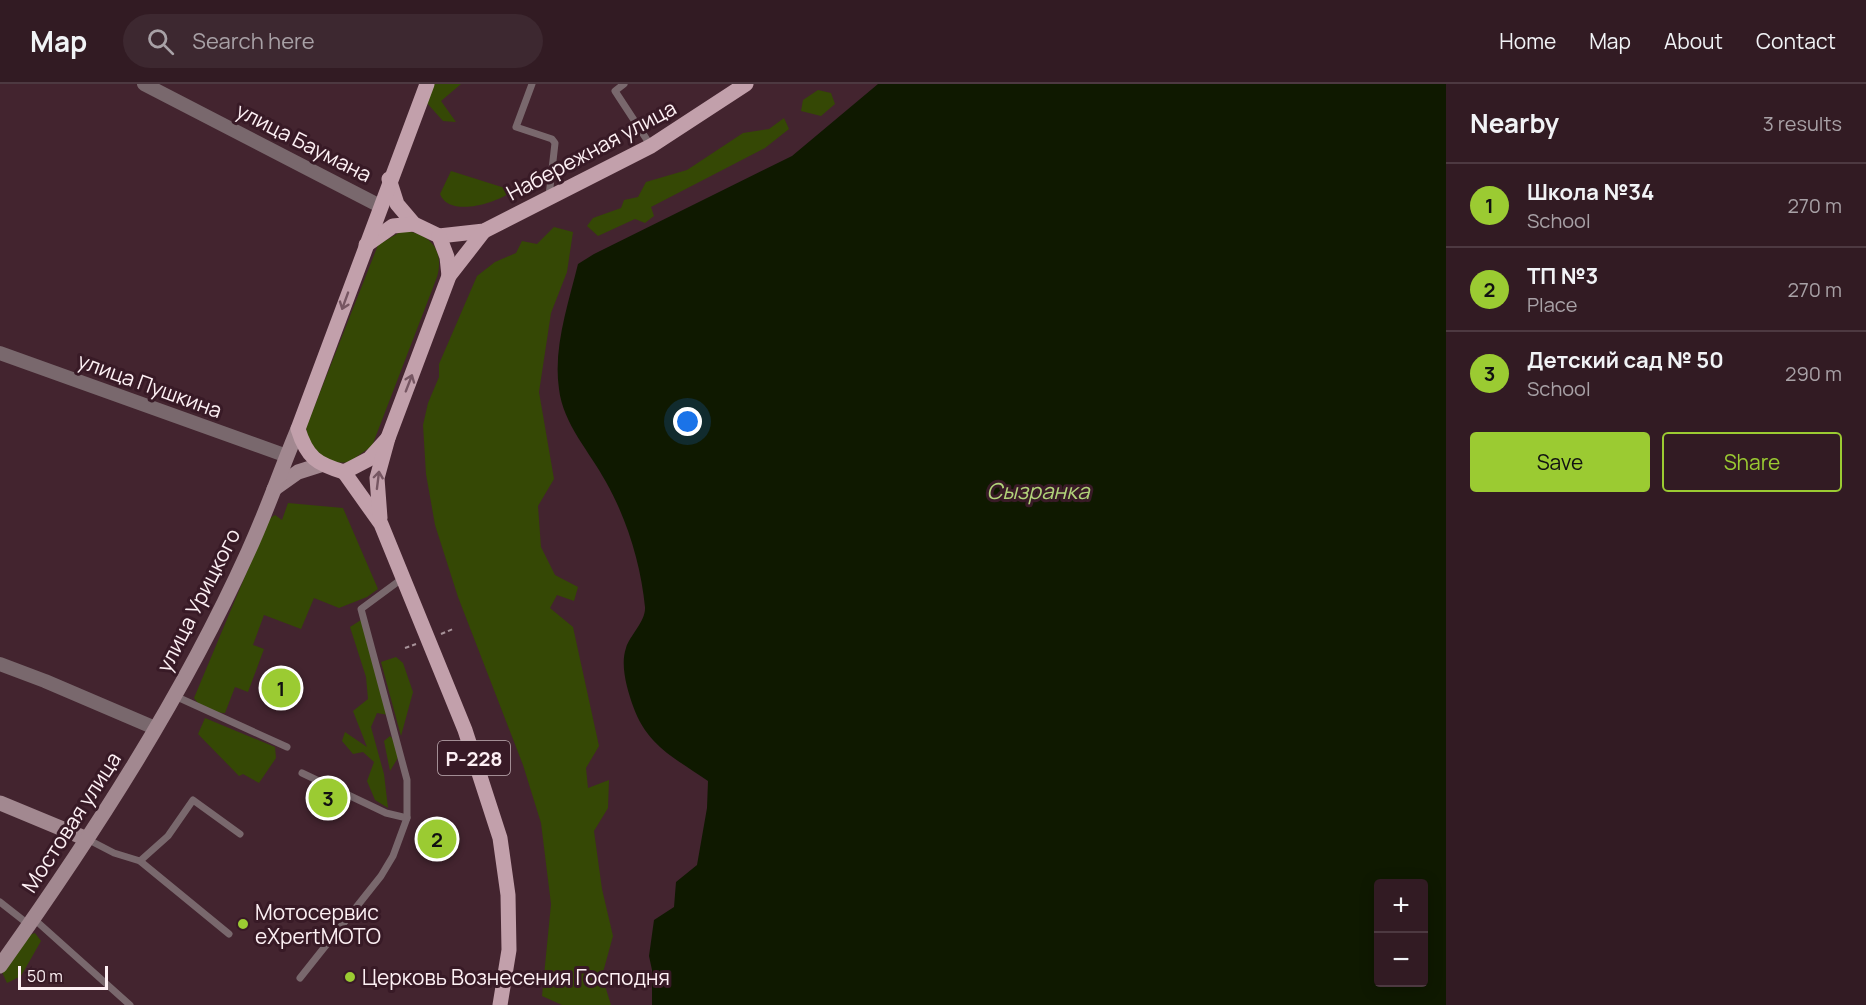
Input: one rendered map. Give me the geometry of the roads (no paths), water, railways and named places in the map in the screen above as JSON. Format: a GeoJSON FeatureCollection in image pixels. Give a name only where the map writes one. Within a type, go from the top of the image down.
{"type":"FeatureCollection","features":[{"type":"Feature","properties":{"kind":"main road"},"geometry":{"type":"LineString","coordinates":[[320,465],[305,447],[298,429],[389,179],[427,84]]}},
{"type":"Feature","properties":{"kind":"main road","name":"Набережная улица"},"geometry":{"type":"LineString","coordinates":[[484,231],[651,146],[746,84]]}},
{"type":"Feature","properties":{"kind":"main road"},"geometry":{"type":"LineString","coordinates":[[389,179],[397,204],[414,224],[439,236],[484,231]]}},
{"type":"Feature","properties":{"kind":"main road"},"geometry":{"type":"LineString","coordinates":[[366,246],[393,226],[414,224]]}},
{"type":"Feature","properties":{"kind":"main road"},"geometry":{"type":"LineString","coordinates":[[344,472],[369,459],[388,438],[449,276],[484,231]]}},
{"type":"Feature","properties":{"kind":"main road"},"geometry":{"type":"LineString","coordinates":[[439,236],[447,257],[449,276]]}},
{"type":"Feature","properties":{"kind":"main road","name":"улица Урицкого"},"geometry":{"type":"LineString","coordinates":[[155,728],[240,569],[298,429]]}},
{"type":"Feature","properties":{"kind":"main road","name":"Р-228"},"geometry":{"type":"LineString","coordinates":[[388,438],[377,478],[381,524],[465,730],[500,838],[508,895],[509,950],[500,1005]]}},
{"type":"Feature","properties":{"kind":"main road"},"geometry":{"type":"LineString","coordinates":[[274,489],[298,472],[320,465],[344,472],[381,524]]}},
{"type":"Feature","properties":{"kind":"main road","name":"Мостовая улица"},"geometry":{"type":"LineString","coordinates":[[0,966],[87,839],[155,728]]}},
{"type":"Feature","properties":{"kind":"main road"},"geometry":{"type":"LineString","coordinates":[[0,803],[87,839]]}},
{"type":"Feature","properties":{"kind":"street","name":"улица Баумана"},"geometry":{"type":"LineString","coordinates":[[144,84],[380,206]]}},
{"type":"Feature","properties":{"kind":"street","name":"улица Пушкина"},"geometry":{"type":"LineString","coordinates":[[0,353],[287,456]]}},
{"type":"Feature","properties":{"kind":"street"},"geometry":{"type":"LineString","coordinates":[[0,664],[155,728]]}},
{"type":"Feature","properties":{"kind":"lane"},"geometry":{"type":"LineString","coordinates":[[531,84],[516,127],[552,139],[555,143],[549,199]]}},
{"type":"Feature","properties":{"kind":"lane"},"geometry":{"type":"LineString","coordinates":[[624,84],[615,91],[651,146]]}},
{"type":"Feature","properties":{"kind":"lane"},"geometry":{"type":"LineString","coordinates":[[300,978],[381,876],[393,856],[407,818],[407,780],[361,609],[404,578]]}},
{"type":"Feature","properties":{"kind":"lane"},"geometry":{"type":"LineString","coordinates":[[173,695],[287,747]]}},
{"type":"Feature","properties":{"kind":"lane"},"geometry":{"type":"LineString","coordinates":[[302,773],[386,813],[407,818]]}},
{"type":"Feature","properties":{"kind":"lane"},"geometry":{"type":"LineString","coordinates":[[140,861],[168,836],[193,800],[240,834]]}},
{"type":"Feature","properties":{"kind":"lane"},"geometry":{"type":"LineString","coordinates":[[87,839],[114,853],[140,861],[229,934]]}},
{"type":"Feature","properties":{"kind":"lane"},"geometry":{"type":"LineString","coordinates":[[0,902],[32,922],[130,1005]]}},
{"type":"Feature","properties":{"kind":"water","name":"Сызранка"},"geometry":{"type":"Polygon","coordinates":[[[878,84],[1446,84],[1446,1005],[652,1005],[652,970],[649,956],[654,920],[674,907],[676,882],[697,865],[707,808],[708,781],[673,758],[654,741],[639,720],[631,699],[625,677],[624,655],[645,612],[640,575],[632,543],[614,496],[571,426],[559,389],[560,342],[578,264],[792,156],[878,84]]]}},
{"type":"Feature","properties":{"kind":"place","name":"Школа №34"},"geometry":{"type":"Point","coordinates":[281,688]}},
{"type":"Feature","properties":{"kind":"place","name":"Детский сад № 50"},"geometry":{"type":"Point","coordinates":[328,798]}},
{"type":"Feature","properties":{"kind":"place","name":"ТП №3"},"geometry":{"type":"Point","coordinates":[437,839]}},
{"type":"Feature","properties":{"kind":"place","name":"Мотосервис eXpertMOTO"},"geometry":{"type":"Point","coordinates":[243,924]}},
{"type":"Feature","properties":{"kind":"place","name":"Церковь Вознесения Господня"},"geometry":{"type":"Point","coordinates":[350,977]}}]}
